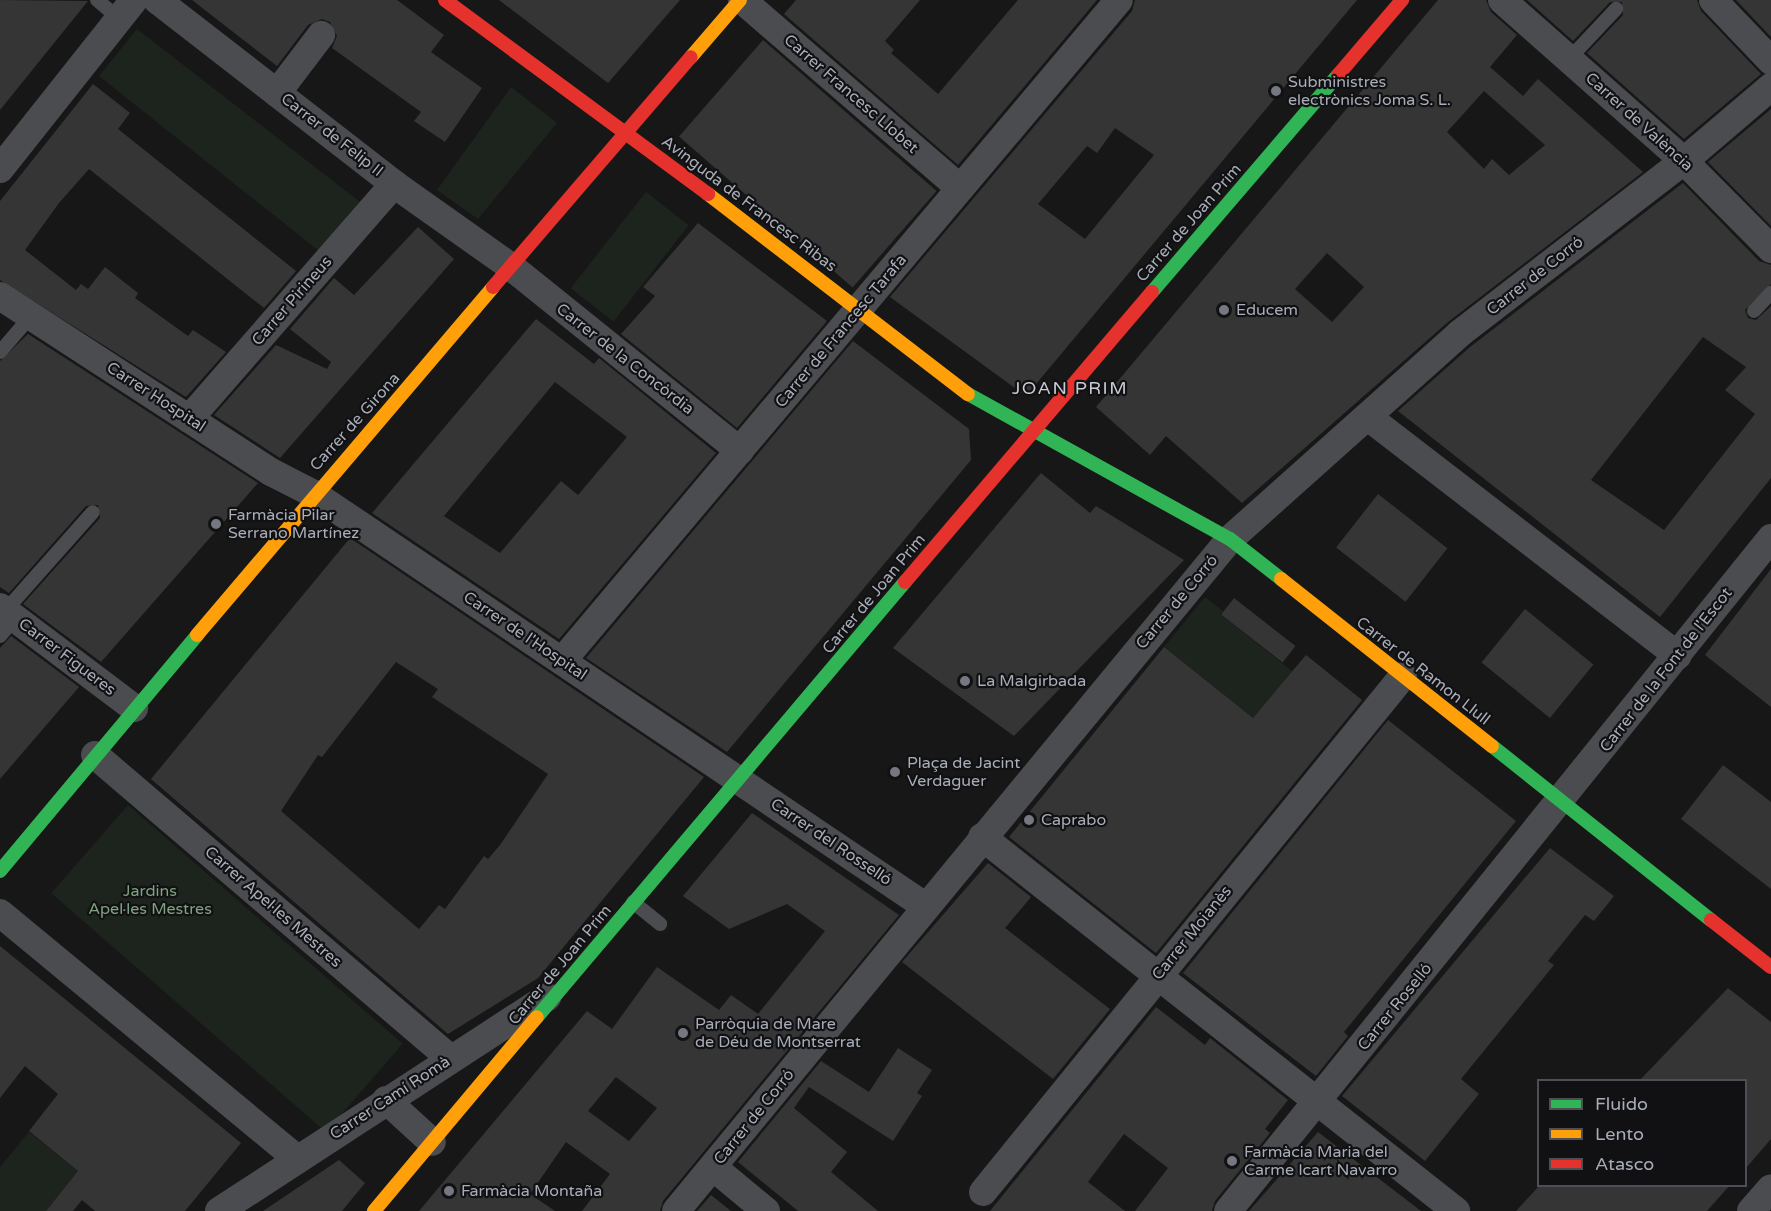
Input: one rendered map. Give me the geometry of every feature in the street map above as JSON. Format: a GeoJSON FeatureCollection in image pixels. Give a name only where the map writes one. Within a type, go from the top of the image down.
{"type":"FeatureCollection","features":[{"type":"Feature","properties":{"kind":"street","name":"Carrer de Felip II"},"geometry":{"type":"LineString","coordinates":[[157,0],[394,184],[510,266]]}},
{"type":"Feature","properties":{"kind":"street","name":"Avinguda de Francesc Ribas"},"geometry":{"type":"LineString","coordinates":[[445,0],[625,131],[861,309],[978,402],[1034,430]]}},
{"type":"Feature","properties":{"kind":"street","name":"Carrer de Girona"},"geometry":{"type":"LineString","coordinates":[[0,871],[314,494],[625,131],[741,0]]}},
{"type":"Feature","properties":{"kind":"street","name":"Carrer Francesc Llobet"},"geometry":{"type":"LineString","coordinates":[[741,0],[960,188]]}},
{"type":"Feature","properties":{"kind":"street","name":"Carrer de Francesc Tarafa"},"geometry":{"type":"LineString","coordinates":[[562,661],[861,309],[1119,0]]}},
{"type":"Feature","properties":{"kind":"street","name":"Carrer de Joan Prim"},"geometry":{"type":"LineString","coordinates":[[374,1211],[737,778],[1402,0]]}},
{"type":"Feature","properties":{"kind":"street","name":"Carrer de València"},"geometry":{"type":"LineString","coordinates":[[1502,0],[1684,161],[1771,249]]}},
{"type":"Feature","properties":{"kind":"street"},"geometry":{"type":"LineString","coordinates":[[1713,0],[1771,61]]}},
{"type":"Feature","properties":{"kind":"street"},"geometry":{"type":"LineString","coordinates":[[0,169],[127,9]]}},
{"type":"Feature","properties":{"kind":"street"},"geometry":{"type":"LineString","coordinates":[[278,93],[321,35]]}},
{"type":"Feature","properties":{"kind":"street","name":"Carrer de Corró"},"geometry":{"type":"LineString","coordinates":[[676,1211],[925,906],[1230,539],[1459,334],[1684,161],[1771,87]]}},
{"type":"Feature","properties":{"kind":"street","name":"Carrer Pirineus"},"geometry":{"type":"LineString","coordinates":[[189,419],[394,184]]}},
{"type":"Feature","properties":{"kind":"street","name":"Carrer de la Concòrdia"},"geometry":{"type":"LineString","coordinates":[[510,266],[611,336],[740,451]]}},
{"type":"Feature","properties":{"kind":"street","name":"Carrer Hospital"},"geometry":{"type":"LineString","coordinates":[[0,296],[271,472],[314,494]]}},
{"type":"Feature","properties":{"kind":"street"},"geometry":{"type":"LineString","coordinates":[[1368,417],[1678,656]]}},
{"type":"Feature","properties":{"kind":"street","name":"Carrer de Ramon Llull"},"geometry":{"type":"LineString","coordinates":[[1034,430],[1230,539],[1771,967]]}},
{"type":"Feature","properties":{"kind":"street","name":"Carrer de l'Hospital"},"geometry":{"type":"LineString","coordinates":[[314,494],[737,778]]}},
{"type":"Feature","properties":{"kind":"street","name":"Carrer de la Font de l'Escot"},"geometry":{"type":"LineString","coordinates":[[1562,802],[1771,538]]}},
{"type":"Feature","properties":{"kind":"street","name":"Carrer Figueres"},"geometry":{"type":"LineString","coordinates":[[5,618],[134,708]]}},
{"type":"Feature","properties":{"kind":"street","name":"Carrer Moianès"},"geometry":{"type":"LineString","coordinates":[[983,1192],[1403,676]]}},
{"type":"Feature","properties":{"kind":"street","name":"Carrer Apel·les Mestres"},"geometry":{"type":"LineString","coordinates":[[95,755],[450,1059]]}},
{"type":"Feature","properties":{"kind":"street","name":"Carrer del Rosselló"},"geometry":{"type":"LineString","coordinates":[[737,778],[925,906]]}},
{"type":"Feature","properties":{"kind":"street","name":"Carrer Roselló"},"geometry":{"type":"LineString","coordinates":[[1228,1211],[1562,802]]}},
{"type":"Feature","properties":{"kind":"street"},"geometry":{"type":"LineString","coordinates":[[982,837],[1156,977],[1456,1211]]}},
{"type":"Feature","properties":{"kind":"street"},"geometry":{"type":"LineString","coordinates":[[0,913],[297,1159]]}},
{"type":"Feature","properties":{"kind":"street","name":"Carrer Camí Romà"},"geometry":{"type":"LineString","coordinates":[[219,1211],[386,1100],[563,987]]}},
{"type":"Feature","properties":{"kind":"street"},"geometry":{"type":"LineString","coordinates":[[386,1100],[432,1142]]}},
{"type":"Feature","properties":{"kind":"street"},"geometry":{"type":"LineString","coordinates":[[713,1167],[766,1211]]}},
{"type":"Feature","properties":{"kind":"street"},"geometry":{"type":"LineString","coordinates":[[1751,1211],[1771,1188]]}},
{"type":"Feature","properties":{"kind":"lane"},"geometry":{"type":"LineString","coordinates":[[97,0],[127,9]]}},
{"type":"Feature","properties":{"kind":"lane"},"geometry":{"type":"LineString","coordinates":[[1569,59],[1616,9]]}},
{"type":"Feature","properties":{"kind":"lane"},"geometry":{"type":"LineString","coordinates":[[1754,311],[1771,293]]}},
{"type":"Feature","properties":{"kind":"lane"},"geometry":{"type":"LineString","coordinates":[[0,352],[31,316]]}},
{"type":"Feature","properties":{"kind":"lane"},"geometry":{"type":"LineString","coordinates":[[5,618],[93,512]]}},
{"type":"Feature","properties":{"kind":"lane"},"geometry":{"type":"LineString","coordinates":[[633,902],[660,924]]}},
{"type":"Feature","properties":{"kind":"green space"},"geometry":{"type":"Polygon","coordinates":[[[137,29],[364,205],[319,251],[99,76],[137,29]]]}},
{"type":"Feature","properties":{"kind":"green space"},"geometry":{"type":"Polygon","coordinates":[[[511,87],[557,123],[478,219],[437,190],[511,87]]]}},
{"type":"Feature","properties":{"kind":"green space"},"geometry":{"type":"Polygon","coordinates":[[[646,192],[689,225],[613,321],[571,288],[646,192]]]}},
{"type":"Feature","properties":{"kind":"green space"},"geometry":{"type":"Polygon","coordinates":[[[1205,597],[1223,611],[1220,614],[1293,672],[1253,718],[1164,647],[1205,597]]]}},
{"type":"Feature","properties":{"kind":"green space","name":"Jardins Apel·les Mestres"},"geometry":{"type":"Polygon","coordinates":[[[128,805],[403,1044],[326,1132],[51,893],[128,805]]]}},
{"type":"Feature","properties":{"kind":"green space"},"geometry":{"type":"Polygon","coordinates":[[[29,1132],[78,1171],[46,1211],[0,1211],[0,1167],[29,1132]]]}},
{"type":"Feature","properties":{"kind":"building"},"geometry":{"type":"Polygon","coordinates":[[[0,0],[88,1],[0,110],[0,0]]]}},
{"type":"Feature","properties":{"kind":"building"},"geometry":{"type":"Polygon","coordinates":[[[192,0],[397,0],[444,35],[431,52],[482,88],[445,142],[414,121],[421,112],[332,48],[337,36],[330,22],[322,19],[308,25],[277,66],[192,0]]]}},
{"type":"Feature","properties":{"kind":"building"},"geometry":{"type":"Polygon","coordinates":[[[499,0],[680,0],[608,83],[499,0]]]}},
{"type":"Feature","properties":{"kind":"building"},"geometry":{"type":"Polygon","coordinates":[[[796,0],[920,0],[885,41],[894,50],[891,53],[938,94],[1018,0],[1097,0],[958,165],[784,14],[796,0]]]}},
{"type":"Feature","properties":{"kind":"building"},"geometry":{"type":"Polygon","coordinates":[[[1135,0],[1357,0],[1026,396],[890,297],[1132,11],[1135,0]],[[1115,128],[1097,153],[1087,146],[1038,204],[1085,239],[1154,155],[1115,128]]]}},
{"type":"Feature","properties":{"kind":"building"},"geometry":{"type":"Polygon","coordinates":[[[1438,0],[1486,0],[1491,12],[1517,35],[1490,67],[1523,96],[1538,79],[1643,172],[1448,322],[1242,503],[1166,436],[1150,455],[1096,407],[1438,0]],[[1484,91],[1447,132],[1484,169],[1492,159],[1509,175],[1545,145],[1484,91]],[[1327,253],[1295,289],[1332,322],[1364,287],[1327,253]]]}},
{"type":"Feature","properties":{"kind":"building"},"geometry":{"type":"Polygon","coordinates":[[[1527,0],[1697,0],[1701,11],[1761,74],[1684,139],[1587,53],[1623,15],[1622,2],[1610,2],[1573,41],[1527,0]]]}},
{"type":"Feature","properties":{"kind":"building"},"geometry":{"type":"Polygon","coordinates":[[[1736,0],[1771,0],[1771,37],[1736,0]]]}},
{"type":"Feature","properties":{"kind":"building"},"geometry":{"type":"Polygon","coordinates":[[[763,40],[937,191],[853,287],[679,137],[763,40]]]}},
{"type":"Feature","properties":{"kind":"building"},"geometry":{"type":"Polygon","coordinates":[[[93,84],[130,113],[118,129],[296,271],[264,308],[89,169],[59,203],[25,250],[76,290],[81,284],[88,289],[105,267],[138,293],[135,298],[188,336],[193,330],[226,352],[186,397],[0,280],[0,201],[93,84]]]}},
{"type":"Feature","properties":{"kind":"building"},"geometry":{"type":"Polygon","coordinates":[[[1771,109],[1771,226],[1708,162],[1771,109]]]}},
{"type":"Feature","properties":{"kind":"building"},"geometry":{"type":"Polygon","coordinates":[[[1683,183],[1759,261],[1771,265],[1771,284],[1745,310],[1748,318],[1756,320],[1771,306],[1771,478],[1660,617],[1398,411],[1470,347],[1683,183]],[[1703,337],[1591,480],[1664,530],[1755,414],[1725,390],[1746,367],[1703,337]]]}},
{"type":"Feature","properties":{"kind":"building"},"geometry":{"type":"Polygon","coordinates":[[[698,223],[827,321],[737,428],[621,334],[655,296],[643,287],[698,223]]]}},
{"type":"Feature","properties":{"kind":"building"},"geometry":{"type":"Polygon","coordinates":[[[418,227],[454,259],[280,458],[214,415],[276,345],[327,369],[331,362],[290,329],[334,278],[354,295],[418,227]]]}},
{"type":"Feature","properties":{"kind":"building"},"geometry":{"type":"Polygon","coordinates":[[[536,319],[594,364],[599,358],[716,453],[559,639],[372,513],[536,319]],[[555,382],[444,516],[500,553],[561,481],[578,495],[627,437],[555,382]]]}},
{"type":"Feature","properties":{"kind":"building"},"geometry":{"type":"Polygon","coordinates":[[[28,334],[258,483],[101,662],[23,604],[100,518],[98,505],[86,506],[9,593],[0,587],[0,361],[28,334]]]}},
{"type":"Feature","properties":{"kind":"building"},"geometry":{"type":"Polygon","coordinates":[[[853,341],[969,429],[971,460],[727,752],[586,658],[853,341]]]}},
{"type":"Feature","properties":{"kind":"building"},"geometry":{"type":"Polygon","coordinates":[[[1041,473],[1090,513],[1096,506],[1184,560],[1014,736],[893,648],[1041,473]]]}},
{"type":"Feature","properties":{"kind":"building"},"geometry":{"type":"Polygon","coordinates":[[[1378,494],[1447,548],[1405,602],[1336,548],[1378,494]]]}},
{"type":"Feature","properties":{"kind":"building"},"geometry":{"type":"Polygon","coordinates":[[[350,538],[704,777],[538,978],[448,1034],[151,779],[350,538]],[[396,662],[322,757],[318,755],[281,811],[419,929],[439,905],[445,909],[484,856],[488,859],[500,845],[548,774],[432,697],[438,689],[396,662]]]}},
{"type":"Feature","properties":{"kind":"building"},"geometry":{"type":"Polygon","coordinates":[[[1771,569],[1771,707],[1705,655],[1771,569]]]}},
{"type":"Feature","properties":{"kind":"building"},"geometry":{"type":"Polygon","coordinates":[[[1234,598],[1295,646],[1283,663],[1221,615],[1234,598]]]}},
{"type":"Feature","properties":{"kind":"building"},"geometry":{"type":"Polygon","coordinates":[[[1525,609],[1593,664],[1550,718],[1482,663],[1525,609]]]}},
{"type":"Feature","properties":{"kind":"building"},"geometry":{"type":"Polygon","coordinates":[[[11,636],[79,687],[0,779],[0,648],[11,636]]]}},
{"type":"Feature","properties":{"kind":"building"},"geometry":{"type":"Polygon","coordinates":[[[1164,647],[1253,718],[1306,655],[1362,700],[1156,953],[1009,837],[1164,647]]]}},
{"type":"Feature","properties":{"kind":"building"},"geometry":{"type":"Polygon","coordinates":[[[1388,720],[1516,821],[1344,1032],[1348,1036],[1316,1076],[1183,973],[1388,720]]]}},
{"type":"Feature","properties":{"kind":"building"},"geometry":{"type":"Polygon","coordinates":[[[1723,765],[1771,802],[1771,889],[1681,819],[1723,765]]]}},
{"type":"Feature","properties":{"kind":"building"},"geometry":{"type":"Polygon","coordinates":[[[752,813],[899,915],[663,1201],[660,1211],[582,1211],[610,1174],[566,1142],[530,1194],[555,1211],[419,1211],[587,1011],[612,1029],[657,967],[719,1010],[731,995],[758,1014],[825,931],[787,904],[729,929],[683,896],[752,813]],[[616,1077],[588,1111],[629,1141],[657,1108],[616,1077]]]}},
{"type":"Feature","properties":{"kind":"building"},"geometry":{"type":"Polygon","coordinates":[[[1550,848],[1614,896],[1594,921],[1585,915],[1548,961],[1554,965],[1461,1079],[1479,1094],[1425,1161],[1342,1096],[1550,848]]]}},
{"type":"Feature","properties":{"kind":"building"},"geometry":{"type":"Polygon","coordinates":[[[988,863],[1031,897],[1005,928],[1110,1009],[1053,1079],[902,962],[988,863]]]}},
{"type":"Feature","properties":{"kind":"building"},"geometry":{"type":"Polygon","coordinates":[[[0,946],[241,1143],[185,1211],[95,1211],[82,1200],[73,1211],[46,1211],[78,1171],[29,1131],[58,1094],[25,1066],[0,1098],[0,946]]]}},
{"type":"Feature","properties":{"kind":"building"},"geometry":{"type":"Polygon","coordinates":[[[1728,988],[1771,1022],[1771,1139],[1747,1167],[1747,1079],[1641,1079],[1728,988]]]}},
{"type":"Feature","properties":{"kind":"building"},"geometry":{"type":"Polygon","coordinates":[[[1156,1007],[1205,1045],[1210,1038],[1288,1100],[1265,1129],[1270,1133],[1215,1201],[1212,1211],[1135,1211],[1168,1168],[1124,1134],[1088,1182],[1125,1211],[990,1211],[1156,1007]]]}},
{"type":"Feature","properties":{"kind":"building"},"geometry":{"type":"Polygon","coordinates":[[[898,1048],[932,1070],[917,1093],[922,1096],[893,1141],[809,1087],[794,1108],[847,1152],[831,1172],[878,1211],[798,1211],[738,1162],[821,1061],[869,1092],[898,1048]]]}},
{"type":"Feature","properties":{"kind":"building"},"geometry":{"type":"Polygon","coordinates":[[[1318,1132],[1421,1211],[1249,1211],[1318,1132]]]}},
{"type":"Feature","properties":{"kind":"building"},"geometry":{"type":"Polygon","coordinates":[[[339,1160],[365,1183],[342,1211],[263,1211],[339,1160]]]}},
{"type":"Feature","properties":{"kind":"building"},"geometry":{"type":"Polygon","coordinates":[[[1538,1187],[1728,1187],[1707,1211],[1516,1211],[1538,1187]]]}},
{"type":"Feature","properties":{"kind":"building"},"geometry":{"type":"Polygon","coordinates":[[[711,1195],[731,1211],[697,1211],[711,1195]]]}},
{"type":"Feature","properties":{"kind":"traffic: fast"},"geometry":{"type":"LineString","coordinates":[[1152,292],[1338,75]]}},
{"type":"Feature","properties":{"kind":"traffic: fast"},"geometry":{"type":"LineString","coordinates":[[968,394],[1230,539],[1281,579]]}},
{"type":"Feature","properties":{"kind":"traffic: fast"},"geometry":{"type":"LineString","coordinates":[[537,1017],[905,582]]}},
{"type":"Feature","properties":{"kind":"traffic: fast"},"geometry":{"type":"LineString","coordinates":[[0,871],[197,635]]}},
{"type":"Feature","properties":{"kind":"traffic: fast"},"geometry":{"type":"LineString","coordinates":[[1492,746],[1711,920]]}},
{"type":"Feature","properties":{"kind":"traffic: slow"},"geometry":{"type":"LineString","coordinates":[[691,57],[740,0]]}},
{"type":"Feature","properties":{"kind":"traffic: slow"},"geometry":{"type":"LineString","coordinates":[[708,194],[968,394]]}},
{"type":"Feature","properties":{"kind":"traffic: slow"},"geometry":{"type":"LineString","coordinates":[[197,635],[493,287]]}},
{"type":"Feature","properties":{"kind":"traffic: slow"},"geometry":{"type":"LineString","coordinates":[[1281,579],[1492,746]]}},
{"type":"Feature","properties":{"kind":"traffic: slow"},"geometry":{"type":"LineString","coordinates":[[374,1211],[537,1017]]}},
{"type":"Feature","properties":{"kind":"traffic: jam"},"geometry":{"type":"LineString","coordinates":[[445,0],[708,194]]}},
{"type":"Feature","properties":{"kind":"traffic: jam"},"geometry":{"type":"LineString","coordinates":[[1338,75],[1402,0]]}},
{"type":"Feature","properties":{"kind":"traffic: jam"},"geometry":{"type":"LineString","coordinates":[[493,287],[691,57]]}},
{"type":"Feature","properties":{"kind":"traffic: jam"},"geometry":{"type":"LineString","coordinates":[[905,582],[1152,292]]}},
{"type":"Feature","properties":{"kind":"traffic: jam"},"geometry":{"type":"LineString","coordinates":[[1711,920],[1771,967]]}},
{"type":"Feature","properties":{"kind":"place","name":"Subministres electrònics Joma S. L."},"geometry":{"type":"Point","coordinates":[1276,91]}},
{"type":"Feature","properties":{"kind":"place","name":"Educem"},"geometry":{"type":"Point","coordinates":[1224,310]}},
{"type":"Feature","properties":{"kind":"place","name":"Farmàcia Pilar Serrano Martínez"},"geometry":{"type":"Point","coordinates":[216,524]}},
{"type":"Feature","properties":{"kind":"place","name":"La Malgirbada"},"geometry":{"type":"Point","coordinates":[965,681]}},
{"type":"Feature","properties":{"kind":"place","name":"Plaça de Jacint Verdaguer"},"geometry":{"type":"Point","coordinates":[895,772]}},
{"type":"Feature","properties":{"kind":"place","name":"Caprabo"},"geometry":{"type":"Point","coordinates":[1029,820]}},
{"type":"Feature","properties":{"kind":"place","name":"Parròquia de Mare de Déu de Montserrat"},"geometry":{"type":"Point","coordinates":[683,1033]}},
{"type":"Feature","properties":{"kind":"place","name":"Farmàcia Maria del Carme Icart Navarro"},"geometry":{"type":"Point","coordinates":[1232,1161]}},
{"type":"Feature","properties":{"kind":"place","name":"Farmàcia Montaña"},"geometry":{"type":"Point","coordinates":[449,1191]}},
{"type":"Feature","properties":{"kind":"district","name":"JOAN PRIM"},"geometry":{"type":"Point","coordinates":[1070,388]}}]}
